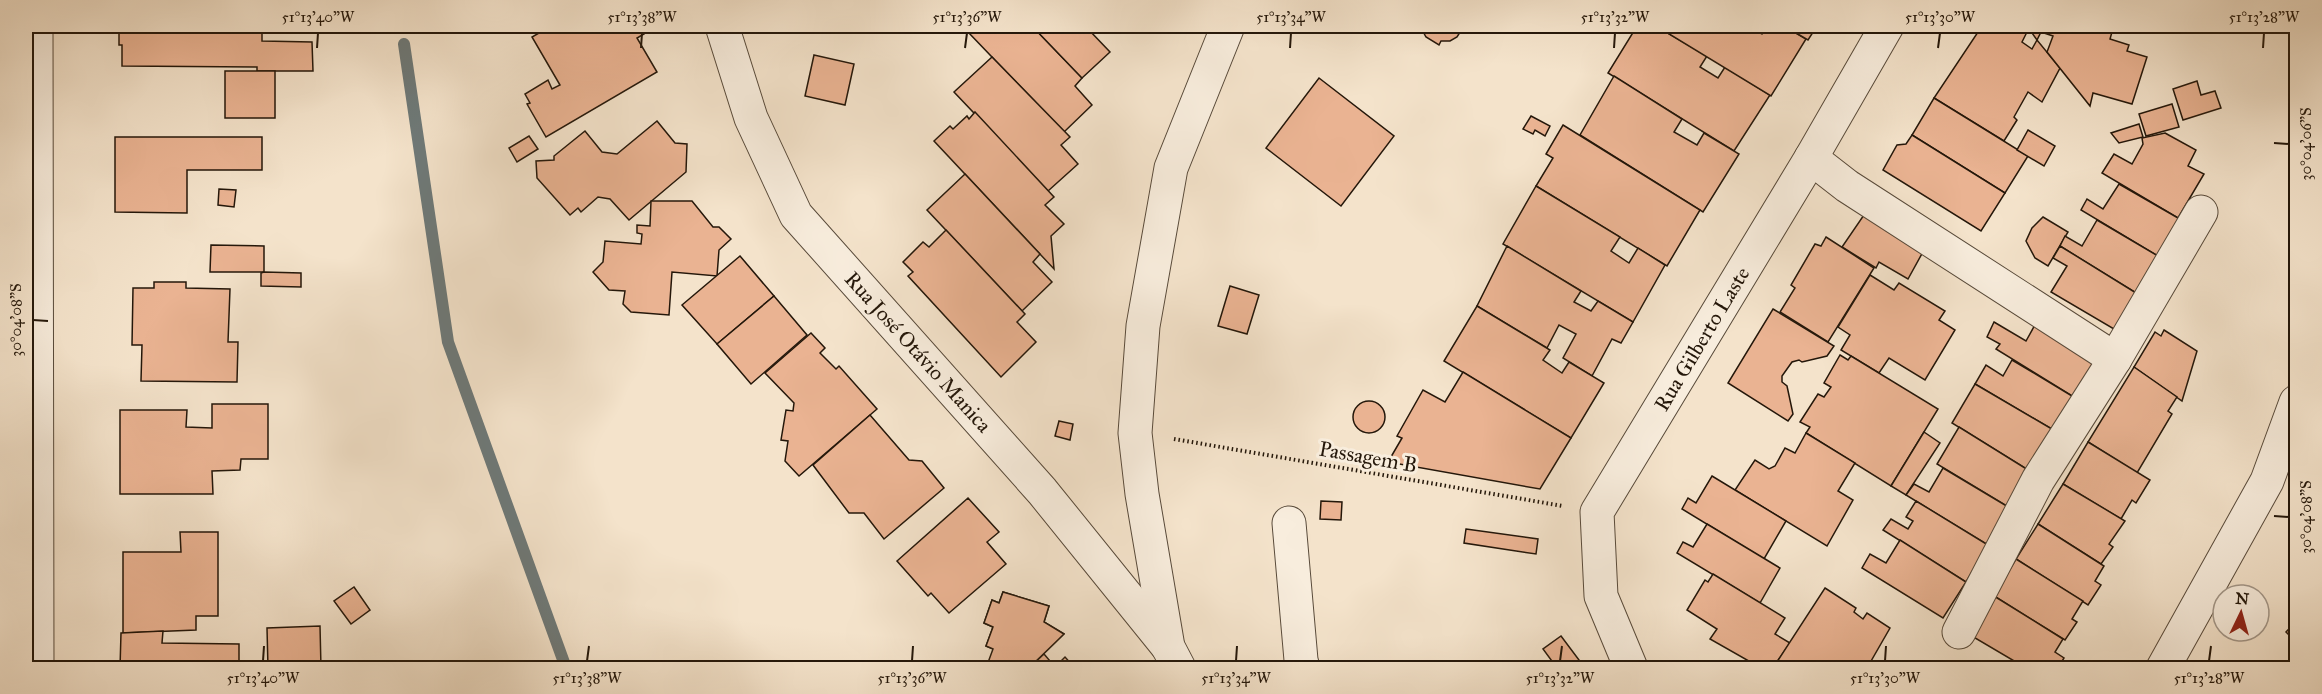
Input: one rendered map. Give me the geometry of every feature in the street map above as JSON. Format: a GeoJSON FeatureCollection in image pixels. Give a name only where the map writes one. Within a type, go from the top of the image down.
{"type":"FeatureCollection","features":[{"type":"Feature","properties":{"kind":"street"},"geometry":{"type":"LineString","coordinates":[[36,26],[31,547],[37,669]]}},
{"type":"Feature","properties":{"kind":"street","name":"Rua José Otávio Manica"},"geometry":{"type":"LineString","coordinates":[[722,26],[751,118],[796,215],[1042,491],[1174,658]]}},
{"type":"Feature","properties":{"kind":"street"},"geometry":{"type":"LineString","coordinates":[[1174,658],[1142,494],[1135,433],[1143,326],[1171,168],[1228,26]]}},
{"type":"Feature","properties":{"kind":"street","name":"Rua Gilberto Laste"},"geometry":{"type":"LineString","coordinates":[[1597,512],[1811,158],[1887,26]]}},
{"type":"Feature","properties":{"kind":"street"},"geometry":{"type":"LineString","coordinates":[[1811,158],[1847,186],[2115,358]]}},
{"type":"Feature","properties":{"kind":"street"},"geometry":{"type":"LineString","coordinates":[[1959,632],[2038,480],[2115,358],[2201,212]]}},
{"type":"Feature","properties":{"kind":"street"},"geometry":{"type":"LineString","coordinates":[[2163,669],[2267,481],[2296,402]]}},
{"type":"Feature","properties":{"kind":"street"},"geometry":{"type":"LineString","coordinates":[[1597,512],[1601,596],[1631,669]]}},
{"type":"Feature","properties":{"kind":"street"},"geometry":{"type":"LineString","coordinates":[[1288,523],[1300,660],[1304,669]]}},
{"type":"Feature","properties":{"kind":"path","name":"Passagem B"},"geometry":{"type":"LineString","coordinates":[[1135,433],[1597,512]]}},
{"type":"Feature","properties":{"kind":"building"},"geometry":{"type":"Polygon","coordinates":[[[119,26],[262,26],[262,41],[312,42],[313,71],[257,71],[257,67],[122,66],[119,26]]]}},
{"type":"Feature","properties":{"kind":"building"},"geometry":{"type":"Polygon","coordinates":[[[551,26],[639,26],[644,34],[637,38],[657,72],[546,137],[527,104],[530,103],[525,94],[548,80],[552,89],[560,85],[532,37],[551,26]]]}},
{"type":"Feature","properties":{"kind":"building"},"geometry":{"type":"Polygon","coordinates":[[[974,26],[1032,26],[1082,78],[1075,86],[1092,105],[1064,132],[968,32],[974,26]]]}},
{"type":"Feature","properties":{"kind":"building"},"geometry":{"type":"Polygon","coordinates":[[[1032,26],[1097,26],[1090,31],[1110,52],[1082,78],[1032,26]]]}},
{"type":"Feature","properties":{"kind":"building"},"geometry":{"type":"Polygon","coordinates":[[[1420,26],[1464,26],[1457,37],[1450,41],[1441,41],[1439,45],[1426,37],[1420,26]]]}},
{"type":"Feature","properties":{"kind":"building"},"geometry":{"type":"Polygon","coordinates":[[[1637,26],[1656,26],[1707,56],[1700,67],[1718,78],[1725,67],[1770,95],[1734,151],[1608,73],[1637,26]]]}},
{"type":"Feature","properties":{"kind":"building"},"geometry":{"type":"Polygon","coordinates":[[[1656,26],[1748,26],[1762,34],[1766,26],[1784,26],[1806,39],[1771,96],[1656,26]]]}},
{"type":"Feature","properties":{"kind":"building"},"geometry":{"type":"Polygon","coordinates":[[[1784,26],[1817,26],[1808,40],[1784,26]]]}},
{"type":"Feature","properties":{"kind":"building"},"geometry":{"type":"Polygon","coordinates":[[[1982,26],[1993,26],[2002,31],[2006,26],[2027,26],[2029,28],[2022,42],[2032,49],[2037,40],[2060,68],[2042,102],[2028,92],[2014,117],[2017,120],[2004,141],[1934,98],[1982,26]]]}},
{"type":"Feature","properties":{"kind":"building"},"geometry":{"type":"Polygon","coordinates":[[[2027,26],[2094,26],[2112,32],[2110,39],[2129,45],[2127,51],[2147,57],[2132,104],[2093,93],[2090,106],[2047,52],[2053,36],[2041,32],[2037,40],[2027,26]]]}},
{"type":"Feature","properties":{"kind":"building"},"geometry":{"type":"Polygon","coordinates":[[[814,55],[854,64],[845,105],[805,96],[814,55]]]}},
{"type":"Feature","properties":{"kind":"building"},"geometry":{"type":"Polygon","coordinates":[[[992,57],[1070,137],[1061,145],[1078,164],[1048,191],[954,92],[992,57]]]}},
{"type":"Feature","properties":{"kind":"building"},"geometry":{"type":"Polygon","coordinates":[[[225,71],[275,71],[275,118],[225,118],[225,71]]]}},
{"type":"Feature","properties":{"kind":"building"},"geometry":{"type":"Polygon","coordinates":[[[1614,76],[1682,119],[1674,132],[1697,145],[1704,133],[1739,154],[1703,212],[1580,135],[1614,76]]]}},
{"type":"Feature","properties":{"kind":"building"},"geometry":{"type":"Polygon","coordinates":[[[1319,78],[1394,136],[1341,206],[1266,148],[1319,78]]]}},
{"type":"Feature","properties":{"kind":"building"},"geometry":{"type":"Polygon","coordinates":[[[2197,81],[2201,95],[2215,91],[2221,108],[2183,120],[2173,89],[2197,81]]]}},
{"type":"Feature","properties":{"kind":"building"},"geometry":{"type":"Polygon","coordinates":[[[1934,98],[2028,156],[2005,193],[1912,135],[1934,98]]]}},
{"type":"Feature","properties":{"kind":"building"},"geometry":{"type":"Polygon","coordinates":[[[2172,104],[2179,127],[2146,136],[2139,114],[2172,104]]]}},
{"type":"Feature","properties":{"kind":"building"},"geometry":{"type":"Polygon","coordinates":[[[975,112],[1054,197],[1045,205],[1064,224],[1051,236],[1054,269],[934,141],[950,126],[953,129],[967,116],[969,119],[975,112]]]}},
{"type":"Feature","properties":{"kind":"building"},"geometry":{"type":"Polygon","coordinates":[[[1531,116],[1550,126],[1545,136],[1535,130],[1533,134],[1523,129],[1531,116]]]}},
{"type":"Feature","properties":{"kind":"building"},"geometry":{"type":"Polygon","coordinates":[[[657,121],[675,143],[687,144],[686,172],[629,220],[610,199],[598,197],[581,212],[578,208],[570,215],[537,178],[536,161],[554,160],[554,156],[585,131],[602,152],[617,154],[657,121]]]}},
{"type":"Feature","properties":{"kind":"building"},"geometry":{"type":"Polygon","coordinates":[[[2139,124],[2143,137],[2119,143],[2111,133],[2139,124]]]}},
{"type":"Feature","properties":{"kind":"building"},"geometry":{"type":"Polygon","coordinates":[[[1563,125],[1700,210],[1667,266],[1536,186],[1553,158],[1546,154],[1563,125]]]}},
{"type":"Feature","properties":{"kind":"building"},"geometry":{"type":"Polygon","coordinates":[[[2028,130],[2055,146],[2044,166],[2017,150],[2028,130]]]}},
{"type":"Feature","properties":{"kind":"building"},"geometry":{"type":"Polygon","coordinates":[[[2165,133],[2196,150],[2188,166],[2204,174],[2178,218],[2102,173],[2114,154],[2132,164],[2143,144],[2142,138],[2165,133]]]}},
{"type":"Feature","properties":{"kind":"building"},"geometry":{"type":"Polygon","coordinates":[[[1912,135],[2005,193],[1981,231],[1883,170],[1897,145],[1906,144],[1912,135]]]}},
{"type":"Feature","properties":{"kind":"building"},"geometry":{"type":"Polygon","coordinates":[[[529,136],[538,149],[517,162],[509,148],[529,136]]]}},
{"type":"Feature","properties":{"kind":"building"},"geometry":{"type":"Polygon","coordinates":[[[115,137],[262,137],[262,170],[187,170],[187,213],[115,212],[115,137]]]}},
{"type":"Feature","properties":{"kind":"building"},"geometry":{"type":"Polygon","coordinates":[[[965,174],[1040,254],[1033,262],[1052,282],[1022,311],[927,210],[965,174]]]}},
{"type":"Feature","properties":{"kind":"building"},"geometry":{"type":"Polygon","coordinates":[[[2119,184],[2185,222],[2163,259],[2081,210],[2087,199],[2103,209],[2119,184]]]}},
{"type":"Feature","properties":{"kind":"building"},"geometry":{"type":"Polygon","coordinates":[[[1536,186],[1620,237],[1611,251],[1629,263],[1638,248],[1665,265],[1633,322],[1503,244],[1536,186]]]}},
{"type":"Feature","properties":{"kind":"building"},"geometry":{"type":"Polygon","coordinates":[[[219,189],[236,190],[234,207],[218,205],[219,189]]]}},
{"type":"Feature","properties":{"kind":"building"},"geometry":{"type":"Polygon","coordinates":[[[651,201],[692,201],[713,227],[719,227],[731,239],[719,250],[717,276],[672,272],[669,315],[631,312],[623,304],[625,291],[609,290],[593,272],[603,262],[605,241],[641,244],[642,234],[637,233],[637,225],[650,226],[651,201]]]}},
{"type":"Feature","properties":{"kind":"building"},"geometry":{"type":"Polygon","coordinates":[[[1868,209],[1924,250],[1908,279],[1879,262],[1876,268],[1842,247],[1868,209]]]}},
{"type":"Feature","properties":{"kind":"building"},"geometry":{"type":"Polygon","coordinates":[[[2043,217],[2068,232],[2048,266],[2035,258],[2026,241],[2032,228],[2043,217]]]}},
{"type":"Feature","properties":{"kind":"building"},"geometry":{"type":"Polygon","coordinates":[[[2097,220],[2163,259],[2141,296],[2060,246],[2065,236],[2082,246],[2097,220]]]}},
{"type":"Feature","properties":{"kind":"building"},"geometry":{"type":"Polygon","coordinates":[[[946,230],[1025,314],[1017,322],[1036,342],[1001,377],[908,276],[913,272],[903,262],[923,242],[929,247],[946,230]]]}},
{"type":"Feature","properties":{"kind":"building"},"geometry":{"type":"Polygon","coordinates":[[[1826,237],[1874,268],[1828,342],[1780,312],[1795,288],[1791,285],[1815,244],[1821,246],[1826,237]]]}},
{"type":"Feature","properties":{"kind":"building"},"geometry":{"type":"Polygon","coordinates":[[[211,245],[264,246],[264,272],[210,272],[211,245]]]}},
{"type":"Feature","properties":{"kind":"building"},"geometry":{"type":"Polygon","coordinates":[[[1507,246],[1581,291],[1574,302],[1591,311],[1598,301],[1633,322],[1621,343],[1612,339],[1592,376],[1563,358],[1576,334],[1559,325],[1547,348],[1477,306],[1507,246]]]}},
{"type":"Feature","properties":{"kind":"building"},"geometry":{"type":"Polygon","coordinates":[[[2060,246],[2141,296],[2119,332],[2051,292],[2067,266],[2053,258],[2060,246]]]}},
{"type":"Feature","properties":{"kind":"building"},"geometry":{"type":"Polygon","coordinates":[[[740,256],[774,296],[717,344],[682,305],[740,256]]]}},
{"type":"Feature","properties":{"kind":"building"},"geometry":{"type":"Polygon","coordinates":[[[261,273],[301,273],[301,287],[261,286],[261,273]]]}},
{"type":"Feature","properties":{"kind":"building"},"geometry":{"type":"Polygon","coordinates":[[[1870,275],[1894,290],[1899,283],[1945,311],[1939,320],[1955,330],[1925,380],[1889,358],[1879,373],[1841,350],[1850,335],[1838,327],[1870,275]]]}},
{"type":"Feature","properties":{"kind":"building"},"geometry":{"type":"Polygon","coordinates":[[[154,282],[186,282],[186,288],[230,289],[228,342],[238,342],[237,382],[141,381],[142,345],[132,345],[133,288],[154,288],[154,282]]]}},
{"type":"Feature","properties":{"kind":"building"},"geometry":{"type":"Polygon","coordinates":[[[1230,286],[1259,295],[1247,334],[1218,326],[1230,286]]]}},
{"type":"Feature","properties":{"kind":"building"},"geometry":{"type":"Polygon","coordinates":[[[774,296],[807,335],[751,384],[717,344],[774,296]]]}},
{"type":"Feature","properties":{"kind":"building"},"geometry":{"type":"Polygon","coordinates":[[[1477,306],[1550,350],[1543,360],[1562,373],[1569,362],[1604,383],[1571,438],[1444,361],[1477,306]]]}},
{"type":"Feature","properties":{"kind":"building"},"geometry":{"type":"Polygon","coordinates":[[[1773,309],[1834,346],[1827,356],[1792,362],[1782,376],[1782,382],[1787,386],[1793,414],[1788,421],[1728,383],[1773,309]]]}},
{"type":"Feature","properties":{"kind":"building"},"geometry":{"type":"Polygon","coordinates":[[[1994,322],[2026,341],[2036,323],[2099,364],[2077,399],[1996,349],[2000,344],[1987,337],[1994,322]]]}},
{"type":"Feature","properties":{"kind":"building"},"geometry":{"type":"Polygon","coordinates":[[[2164,330],[2197,351],[2182,401],[2134,367],[2155,332],[2161,336],[2164,330]]]}},
{"type":"Feature","properties":{"kind":"building"},"geometry":{"type":"Polygon","coordinates":[[[811,333],[825,348],[820,353],[836,369],[839,366],[877,409],[799,476],[785,461],[788,441],[781,440],[786,410],[793,411],[794,403],[765,373],[811,333]]]}},
{"type":"Feature","properties":{"kind":"building"},"geometry":{"type":"Polygon","coordinates":[[[1840,355],[1848,360],[1851,356],[1938,409],[1891,486],[1806,433],[1810,427],[1800,422],[1818,394],[1824,397],[1831,387],[1824,383],[1840,355]]]}},
{"type":"Feature","properties":{"kind":"building"},"geometry":{"type":"Polygon","coordinates":[[[2012,360],[2077,399],[2057,432],[1975,384],[1986,365],[2003,376],[2012,360]]]}},
{"type":"Feature","properties":{"kind":"building"},"geometry":{"type":"Polygon","coordinates":[[[2134,367],[2177,397],[2168,411],[2172,414],[2137,473],[2088,442],[2134,367]]]}},
{"type":"Feature","properties":{"kind":"building"},"geometry":{"type":"Polygon","coordinates":[[[1463,372],[1571,438],[1540,489],[1388,462],[1402,438],[1397,436],[1423,390],[1445,402],[1463,372]]]}},
{"type":"Feature","properties":{"kind":"building"},"geometry":{"type":"Polygon","coordinates":[[[1975,384],[2057,432],[2033,473],[1952,423],[1975,384]]]}},
{"type":"Feature","properties":{"kind":"building"},"geometry":{"type":"Polygon","coordinates":[[[1369,401],[1380,406],[1385,417],[1380,428],[1369,433],[1358,428],[1353,417],[1358,406],[1369,401]]]}},
{"type":"Feature","properties":{"kind":"building"},"geometry":{"type":"Polygon","coordinates":[[[212,404],[268,404],[268,459],[241,459],[240,470],[212,471],[213,494],[120,494],[120,410],[187,410],[186,427],[212,428],[212,404]]]}},
{"type":"Feature","properties":{"kind":"building"},"geometry":{"type":"Polygon","coordinates":[[[870,415],[909,460],[922,461],[944,488],[884,539],[864,513],[849,513],[813,465],[870,415]]]}},
{"type":"Feature","properties":{"kind":"building"},"geometry":{"type":"Polygon","coordinates":[[[1059,421],[1073,424],[1070,440],[1055,436],[1059,421]]]}},
{"type":"Feature","properties":{"kind":"building"},"geometry":{"type":"Polygon","coordinates":[[[1959,427],[2033,473],[2010,508],[1937,464],[1959,427]]]}},
{"type":"Feature","properties":{"kind":"building"},"geometry":{"type":"Polygon","coordinates":[[[1924,432],[1940,443],[1906,495],[1891,486],[1924,432]]]}},
{"type":"Feature","properties":{"kind":"building"},"geometry":{"type":"Polygon","coordinates":[[[1806,433],[1855,463],[1838,491],[1853,500],[1827,546],[1735,490],[1755,460],[1769,469],[1775,466],[1785,448],[1795,453],[1806,433]]]}},
{"type":"Feature","properties":{"kind":"building"},"geometry":{"type":"Polygon","coordinates":[[[2088,442],[2150,480],[2136,503],[2132,500],[2121,519],[2063,484],[2088,442]]]}},
{"type":"Feature","properties":{"kind":"building"},"geometry":{"type":"Polygon","coordinates":[[[1943,468],[2010,508],[1988,545],[1906,495],[1914,484],[1929,492],[1943,468]]]}},
{"type":"Feature","properties":{"kind":"building"},"geometry":{"type":"Polygon","coordinates":[[[1712,476],[1786,521],[1764,559],[1682,509],[1688,498],[1696,503],[1712,476]]]}},
{"type":"Feature","properties":{"kind":"building"},"geometry":{"type":"Polygon","coordinates":[[[2063,484],[2125,521],[2109,544],[2113,547],[2101,564],[2038,524],[2063,484]]]}},
{"type":"Feature","properties":{"kind":"building"},"geometry":{"type":"Polygon","coordinates":[[[968,498],[999,532],[987,542],[1006,564],[949,613],[931,593],[928,596],[897,561],[968,498]]]}},
{"type":"Feature","properties":{"kind":"building"},"geometry":{"type":"Polygon","coordinates":[[[1321,501],[1342,502],[1341,520],[1320,519],[1321,501]]]}},
{"type":"Feature","properties":{"kind":"building"},"geometry":{"type":"Polygon","coordinates":[[[1916,501],[1988,545],[1966,582],[1883,530],[1891,519],[1908,529],[1913,521],[1906,517],[1916,501]]]}},
{"type":"Feature","properties":{"kind":"building"},"geometry":{"type":"Polygon","coordinates":[[[1707,524],[1780,568],[1760,603],[1677,553],[1683,542],[1693,547],[1707,524]]]}},
{"type":"Feature","properties":{"kind":"building"},"geometry":{"type":"Polygon","coordinates":[[[2038,524],[2104,566],[2095,581],[2101,585],[2088,605],[2016,559],[2038,524]]]}},
{"type":"Feature","properties":{"kind":"building"},"geometry":{"type":"Polygon","coordinates":[[[1466,529],[1538,539],[1536,554],[1464,543],[1466,529]]]}},
{"type":"Feature","properties":{"kind":"building"},"geometry":{"type":"Polygon","coordinates":[[[180,532],[218,532],[218,616],[196,616],[196,630],[123,633],[123,552],[181,552],[180,532]]]}},
{"type":"Feature","properties":{"kind":"building"},"geometry":{"type":"Polygon","coordinates":[[[1900,540],[1966,582],[1943,618],[1862,568],[1870,554],[1886,563],[1900,540]]]}},
{"type":"Feature","properties":{"kind":"building"},"geometry":{"type":"Polygon","coordinates":[[[2016,559],[2083,601],[2072,619],[2077,622],[2065,640],[1994,596],[2016,559]]]}},
{"type":"Feature","properties":{"kind":"building"},"geometry":{"type":"Polygon","coordinates":[[[1713,574],[1785,618],[1775,634],[1790,643],[1773,668],[1761,668],[1710,639],[1717,629],[1687,610],[1705,580],[1708,582],[1713,574]]]}},
{"type":"Feature","properties":{"kind":"building"},"geometry":{"type":"Polygon","coordinates":[[[354,587],[370,610],[351,624],[334,601],[354,587]]]}},
{"type":"Feature","properties":{"kind":"building"},"geometry":{"type":"Polygon","coordinates":[[[1825,588],[1856,608],[1854,612],[1863,619],[1867,613],[1890,628],[1867,668],[1773,668],[1825,588]]]}},
{"type":"Feature","properties":{"kind":"building"},"geometry":{"type":"Polygon","coordinates":[[[1003,592],[1049,606],[1044,622],[1064,634],[1029,668],[1001,668],[1007,654],[986,646],[993,627],[984,623],[992,600],[999,603],[1003,592]]]}},
{"type":"Feature","properties":{"kind":"building"},"geometry":{"type":"Polygon","coordinates":[[[1003,592],[1049,606],[1044,622],[1064,634],[1029,668],[986,668],[993,649],[986,646],[993,627],[984,623],[992,600],[999,603],[1003,592]]]}},
{"type":"Feature","properties":{"kind":"building"},"geometry":{"type":"Polygon","coordinates":[[[1994,596],[2063,639],[2055,652],[2064,658],[2058,668],[2026,668],[1970,635],[1994,596]]]}},
{"type":"Feature","properties":{"kind":"building"},"geometry":{"type":"Polygon","coordinates":[[[2296,621],[2296,642],[2286,632],[2296,621]]]}},
{"type":"Feature","properties":{"kind":"building"},"geometry":{"type":"Polygon","coordinates":[[[320,626],[321,668],[268,668],[267,628],[320,626]]]}},
{"type":"Feature","properties":{"kind":"building"},"geometry":{"type":"Polygon","coordinates":[[[163,631],[162,643],[239,644],[239,668],[120,668],[121,633],[163,631]]]}},
{"type":"Feature","properties":{"kind":"building"},"geometry":{"type":"Polygon","coordinates":[[[1561,636],[1585,668],[1557,668],[1543,649],[1561,636]]]}},
{"type":"Feature","properties":{"kind":"building"},"geometry":{"type":"Polygon","coordinates":[[[1044,654],[1055,667],[1065,657],[1075,668],[1029,668],[1044,654]]]}},
{"type":"Feature","properties":{"kind":"waterway"},"geometry":{"type":"LineString","coordinates":[[404,44],[448,342],[566,668]]}}]}
